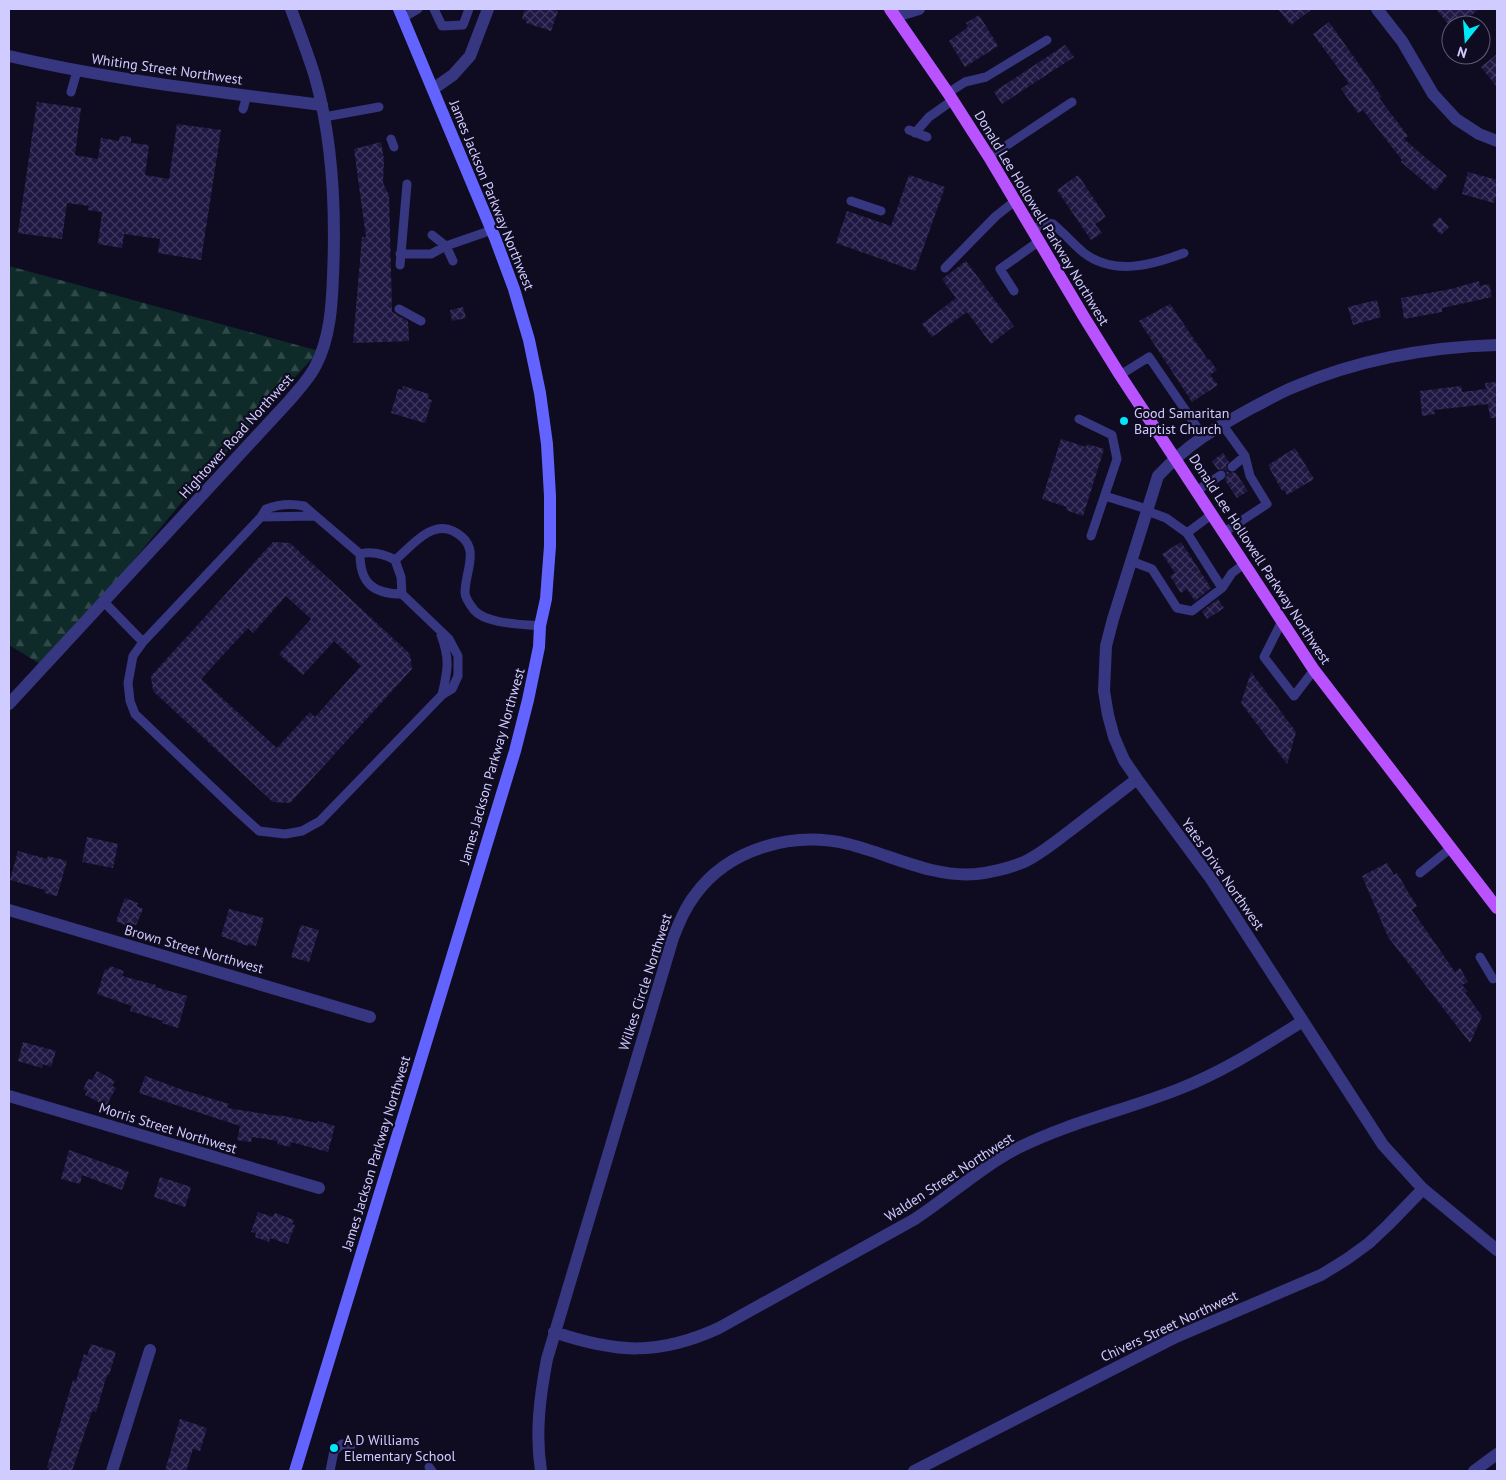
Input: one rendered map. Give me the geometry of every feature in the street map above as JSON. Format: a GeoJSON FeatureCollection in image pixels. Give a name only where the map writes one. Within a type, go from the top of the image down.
{"type":"FeatureCollection","features":[{"type":"Feature","properties":{"kind":"main road","name":"Donald Lee Hollowell Parkway Northwest"},"geometry":{"type":"LineString","coordinates":[[893,12],[951,96],[1120,375],[1314,670],[1497,908]]}},
{"type":"Feature","properties":{"kind":"main road","name":"James Jackson Parkway Northwest"},"geometry":{"type":"LineString","coordinates":[[295,1471],[515,751],[539,646],[540,626],[546,599],[550,546],[547,444],[540,393],[529,340],[514,289],[492,230],[401,13]]}},
{"type":"Feature","properties":{"kind":"street","name":"Hightower Road Northwest"},"geometry":{"type":"LineString","coordinates":[[9,704],[290,401],[305,383],[317,364],[329,323],[334,262],[332,186],[323,111],[315,76],[291,9]]}},
{"type":"Feature","properties":{"kind":"street"},"geometry":{"type":"LineString","coordinates":[[433,89],[453,75],[470,56],[488,9]]}},
{"type":"Feature","properties":{"kind":"street"},"geometry":{"type":"LineString","coordinates":[[893,12],[919,9]]}},
{"type":"Feature","properties":{"kind":"street"},"geometry":{"type":"LineString","coordinates":[[1377,9],[1402,41],[1433,94],[1456,119],[1479,134],[1497,141]]}},
{"type":"Feature","properties":{"kind":"street","name":"Whiting Street Northwest"},"geometry":{"type":"LineString","coordinates":[[9,56],[127,80],[247,96],[323,111]]}},
{"type":"Feature","properties":{"kind":"street","name":"Yates Drive Northwest"},"geometry":{"type":"LineString","coordinates":[[1497,345],[1463,346],[1409,354],[1339,370],[1293,387],[1222,424],[1175,458],[1158,476],[1131,561],[1106,646],[1104,690],[1114,737],[1124,760],[1211,879],[1383,1145],[1423,1189],[1497,1250]]}},
{"type":"Feature","properties":{"kind":"street","name":"Wilkes Circle Northwest"},"geometry":{"type":"LineString","coordinates":[[541,1471],[538,1411],[545,1368],[554,1332],[673,938],[682,915],[696,893],[713,875],[754,850],[779,842],[804,839],[849,844],[948,873],[975,874],[1001,870],[1025,861],[1045,850],[1137,779]]}},
{"type":"Feature","properties":{"kind":"street","name":"Brown Street Northwest"},"geometry":{"type":"LineString","coordinates":[[9,910],[370,1017]]}},
{"type":"Feature","properties":{"kind":"street","name":"Walden Street Northwest"},"geometry":{"type":"LineString","coordinates":[[554,1332],[593,1344],[623,1349],[657,1348],[696,1338],[727,1323],[915,1219],[935,1206],[970,1178],[1017,1148],[1066,1127],[1148,1101],[1214,1074],[1303,1021]]}},
{"type":"Feature","properties":{"kind":"street","name":"Morris Street Northwest"},"geometry":{"type":"LineString","coordinates":[[9,1096],[320,1188]]}},
{"type":"Feature","properties":{"kind":"street","name":"Chivers Street Northwest"},"geometry":{"type":"LineString","coordinates":[[914,1471],[1176,1337],[1321,1275],[1369,1243],[1423,1189]]}},
{"type":"Feature","properties":{"kind":"street"},"geometry":{"type":"LineString","coordinates":[[112,1471],[150,1350]]}},
{"type":"Feature","properties":{"kind":"street"},"geometry":{"type":"LineString","coordinates":[[1474,1471],[1497,1454]]}},
{"type":"Feature","properties":{"kind":"lane"},"geometry":{"type":"LineString","coordinates":[[401,13],[418,9]]}},
{"type":"Feature","properties":{"kind":"lane"},"geometry":{"type":"LineString","coordinates":[[434,9],[442,26],[463,25],[469,9]]}},
{"type":"Feature","properties":{"kind":"lane"},"geometry":{"type":"LineString","coordinates":[[926,137],[912,132],[965,82],[986,77],[1047,40]]}},
{"type":"Feature","properties":{"kind":"lane"},"geometry":{"type":"LineString","coordinates":[[71,92],[77,71]]}},
{"type":"Feature","properties":{"kind":"lane"},"geometry":{"type":"LineString","coordinates":[[243,109],[247,96]]}},
{"type":"Feature","properties":{"kind":"lane"},"geometry":{"type":"LineString","coordinates":[[989,157],[1072,102]]}},
{"type":"Feature","properties":{"kind":"lane"},"geometry":{"type":"LineString","coordinates":[[323,111],[379,106]]}},
{"type":"Feature","properties":{"kind":"lane"},"geometry":{"type":"LineString","coordinates":[[400,265],[407,184]]}},
{"type":"Feature","properties":{"kind":"lane"},"geometry":{"type":"LineString","coordinates":[[851,201],[880,211]]}},
{"type":"Feature","properties":{"kind":"lane"},"geometry":{"type":"LineString","coordinates":[[945,268],[996,216],[1015,201]]}},
{"type":"Feature","properties":{"kind":"lane"},"geometry":{"type":"LineString","coordinates":[[1032,229],[1048,222],[1054,224],[1085,254],[1102,264],[1126,267],[1156,263],[1184,253]]}},
{"type":"Feature","properties":{"kind":"lane"},"geometry":{"type":"LineString","coordinates":[[400,254],[431,254],[446,246],[492,230]]}},
{"type":"Feature","properties":{"kind":"lane"},"geometry":{"type":"LineString","coordinates":[[432,235],[446,246],[452,262]]}},
{"type":"Feature","properties":{"kind":"lane"},"geometry":{"type":"LineString","coordinates":[[1014,291],[1000,269],[1038,242]]}},
{"type":"Feature","properties":{"kind":"lane"},"geometry":{"type":"LineString","coordinates":[[399,309],[421,321]]}},
{"type":"Feature","properties":{"kind":"lane"},"geometry":{"type":"LineString","coordinates":[[1120,375],[1149,357],[1203,436]]}},
{"type":"Feature","properties":{"kind":"lane"},"geometry":{"type":"LineString","coordinates":[[1079,419],[1112,435],[1117,459],[1091,536]]}},
{"type":"Feature","properties":{"kind":"lane"},"geometry":{"type":"LineString","coordinates":[[1222,424],[1244,456],[1250,476],[1267,504],[1223,533]]}},
{"type":"Feature","properties":{"kind":"lane"},"geometry":{"type":"LineString","coordinates":[[1232,467],[1244,456]]}},
{"type":"Feature","properties":{"kind":"lane"},"geometry":{"type":"LineString","coordinates":[[1196,491],[1221,475]]}},
{"type":"Feature","properties":{"kind":"lane"},"geometry":{"type":"LineString","coordinates":[[1104,496],[1166,518],[1187,533],[1222,588]]}},
{"type":"Feature","properties":{"kind":"lane"},"geometry":{"type":"LineString","coordinates":[[360,554],[368,552],[387,555],[395,560],[401,577],[402,594],[448,639],[458,656],[458,676],[452,689],[442,695],[320,821],[302,830],[285,834],[260,831],[135,714],[130,701],[128,683],[133,656],[143,642],[261,517],[266,509],[279,504],[304,506],[360,554],[361,572],[370,585],[385,593],[402,594]]}},
{"type":"Feature","properties":{"kind":"lane"},"geometry":{"type":"LineString","coordinates":[[1187,533],[1211,515]]}},
{"type":"Feature","properties":{"kind":"lane"},"geometry":{"type":"LineString","coordinates":[[261,517],[315,516]]}},
{"type":"Feature","properties":{"kind":"lane"},"geometry":{"type":"LineString","coordinates":[[395,560],[427,532],[446,528],[455,532],[466,541],[471,553],[465,595],[474,611],[490,620],[540,626]]}},
{"type":"Feature","properties":{"kind":"lane"},"geometry":{"type":"LineString","coordinates":[[1131,561],[1152,570],[1177,608],[1192,611],[1222,588],[1232,573],[1244,564]]}},
{"type":"Feature","properties":{"kind":"lane"},"geometry":{"type":"LineString","coordinates":[[104,602],[143,642]]}},
{"type":"Feature","properties":{"kind":"lane"},"geometry":{"type":"LineString","coordinates":[[1282,621],[1264,657],[1294,696],[1314,670]]}},
{"type":"Feature","properties":{"kind":"lane"},"geometry":{"type":"LineString","coordinates":[[1420,873],[1451,848]]}},
{"type":"Feature","properties":{"kind":"lane"},"geometry":{"type":"LineString","coordinates":[[1480,957],[1493,979]]}},
{"type":"Feature","properties":{"kind":"lane"},"geometry":{"type":"LineString","coordinates":[[330,1471],[334,1451],[342,1444],[351,1446]]}},
{"type":"Feature","properties":{"kind":"green space"},"geometry":{"type":"Polygon","coordinates":[[[9,266],[319,351],[191,491],[45,667],[9,645],[9,266]]]}},
{"type":"Feature","properties":{"kind":"building"},"geometry":{"type":"Polygon","coordinates":[[[525,9],[550,9],[558,11],[551,31],[526,23],[526,20],[522,19],[525,9]]]}},
{"type":"Feature","properties":{"kind":"building"},"geometry":{"type":"Polygon","coordinates":[[[1278,9],[1312,9],[1291,25],[1278,9]]]}},
{"type":"Feature","properties":{"kind":"building"},"geometry":{"type":"Polygon","coordinates":[[[1436,9],[1479,9],[1472,15],[1441,15],[1436,9]]]}},
{"type":"Feature","properties":{"kind":"building"},"geometry":{"type":"Polygon","coordinates":[[[979,15],[998,46],[965,67],[949,41],[968,27],[966,23],[979,15]]]}},
{"type":"Feature","properties":{"kind":"building"},"geometry":{"type":"Polygon","coordinates":[[[1329,22],[1382,97],[1379,98],[1408,136],[1404,139],[1447,176],[1435,191],[1401,162],[1402,160],[1363,110],[1358,113],[1341,89],[1349,83],[1313,34],[1329,22]]]}},
{"type":"Feature","properties":{"kind":"building"},"geometry":{"type":"Polygon","coordinates":[[[1065,45],[1074,57],[1002,104],[994,92],[1065,45]]]}},
{"type":"Feature","properties":{"kind":"building"},"geometry":{"type":"Polygon","coordinates":[[[1497,54],[1497,87],[1481,67],[1491,65],[1491,59],[1497,54]]]}},
{"type":"Feature","properties":{"kind":"building"},"geometry":{"type":"Polygon","coordinates":[[[37,102],[81,108],[75,155],[98,159],[101,138],[119,141],[120,136],[131,137],[131,143],[149,145],[145,175],[169,179],[177,124],[221,130],[201,260],[158,253],[160,239],[124,234],[122,248],[98,244],[102,212],[88,210],[89,206],[67,203],[62,239],[18,233],[37,102]]]}},
{"type":"Feature","properties":{"kind":"building"},"geometry":{"type":"Polygon","coordinates":[[[381,142],[384,160],[383,183],[389,195],[392,312],[408,321],[409,341],[353,343],[362,237],[366,237],[354,149],[381,142]]]}},
{"type":"Feature","properties":{"kind":"building"},"geometry":{"type":"Polygon","coordinates":[[[1468,172],[1497,180],[1497,193],[1494,203],[1462,194],[1468,172]]]}},
{"type":"Feature","properties":{"kind":"building"},"geometry":{"type":"Polygon","coordinates":[[[909,175],[945,187],[915,271],[836,243],[847,211],[891,226],[909,175]]]}},
{"type":"Feature","properties":{"kind":"building"},"geometry":{"type":"Polygon","coordinates":[[[1078,175],[1106,217],[1095,224],[1102,233],[1091,240],[1057,190],[1078,175]]]}},
{"type":"Feature","properties":{"kind":"building"},"geometry":{"type":"Polygon","coordinates":[[[1440,217],[1449,227],[1441,235],[1432,225],[1440,217]]]}},
{"type":"Feature","properties":{"kind":"building"},"geometry":{"type":"Polygon","coordinates":[[[966,261],[1014,326],[991,344],[967,312],[932,337],[922,324],[956,298],[942,279],[966,261]]]}},
{"type":"Feature","properties":{"kind":"building"},"geometry":{"type":"Polygon","coordinates":[[[1479,281],[1480,286],[1489,284],[1492,297],[1442,308],[1442,312],[1404,319],[1401,298],[1451,289],[1479,281]]]}},
{"type":"Feature","properties":{"kind":"building"},"geometry":{"type":"Polygon","coordinates":[[[1377,300],[1381,317],[1353,325],[1348,307],[1377,300]]]}},
{"type":"Feature","properties":{"kind":"building"},"geometry":{"type":"Polygon","coordinates":[[[1170,304],[1208,360],[1217,370],[1210,375],[1218,385],[1192,402],[1139,321],[1170,304]]]}},
{"type":"Feature","properties":{"kind":"building"},"geometry":{"type":"Polygon","coordinates":[[[463,307],[466,318],[452,321],[450,310],[463,307]]]}},
{"type":"Feature","properties":{"kind":"building"},"geometry":{"type":"Polygon","coordinates":[[[1497,382],[1497,418],[1490,418],[1488,404],[1434,410],[1435,414],[1422,416],[1420,391],[1461,386],[1462,392],[1486,389],[1485,383],[1497,382]]]}},
{"type":"Feature","properties":{"kind":"building"},"geometry":{"type":"Polygon","coordinates":[[[403,386],[429,394],[428,399],[432,400],[425,423],[391,413],[398,389],[402,390],[403,386]]]}},
{"type":"Feature","properties":{"kind":"building"},"geometry":{"type":"Polygon","coordinates":[[[1061,439],[1086,447],[1087,444],[1104,449],[1083,516],[1066,510],[1067,507],[1042,499],[1061,439]]]}},
{"type":"Feature","properties":{"kind":"building"},"geometry":{"type":"Polygon","coordinates":[[[1295,448],[1314,479],[1287,495],[1284,490],[1282,491],[1268,465],[1295,448]]]}},
{"type":"Feature","properties":{"kind":"building"},"geometry":{"type":"Polygon","coordinates":[[[1223,453],[1229,462],[1226,465],[1227,471],[1230,473],[1235,472],[1248,491],[1237,498],[1225,480],[1226,471],[1218,470],[1212,461],[1223,453]]]}},
{"type":"Feature","properties":{"kind":"building"},"geometry":{"type":"Polygon","coordinates":[[[273,542],[290,543],[410,654],[412,669],[290,803],[273,802],[153,691],[151,676],[273,542]],[[286,596],[253,633],[248,628],[201,679],[277,748],[310,712],[315,717],[361,666],[334,641],[303,675],[279,654],[311,619],[286,596]]]}},
{"type":"Feature","properties":{"kind":"building"},"geometry":{"type":"Polygon","coordinates":[[[1181,542],[1211,588],[1195,601],[1187,589],[1181,593],[1170,576],[1175,573],[1162,554],[1181,542]]]}},
{"type":"Feature","properties":{"kind":"building"},"geometry":{"type":"Polygon","coordinates":[[[1218,599],[1224,608],[1207,619],[1202,611],[1218,599]]]}},
{"type":"Feature","properties":{"kind":"building"},"geometry":{"type":"Polygon","coordinates":[[[1251,672],[1296,732],[1287,764],[1241,703],[1251,672]]]}},
{"type":"Feature","properties":{"kind":"building"},"geometry":{"type":"Polygon","coordinates":[[[87,837],[118,844],[113,868],[82,862],[87,837]]]}},
{"type":"Feature","properties":{"kind":"building"},"geometry":{"type":"Polygon","coordinates":[[[18,851],[47,859],[48,856],[67,861],[57,896],[44,893],[45,890],[10,880],[18,851]]]}},
{"type":"Feature","properties":{"kind":"building"},"geometry":{"type":"Polygon","coordinates":[[[1387,863],[1394,875],[1397,873],[1417,906],[1412,910],[1455,972],[1460,968],[1468,982],[1462,985],[1468,991],[1465,993],[1482,1016],[1470,1043],[1388,937],[1362,876],[1387,863]]]}},
{"type":"Feature","properties":{"kind":"building"},"geometry":{"type":"Polygon","coordinates":[[[125,898],[138,903],[137,906],[143,909],[136,925],[133,924],[132,928],[116,921],[125,898]]]}},
{"type":"Feature","properties":{"kind":"building"},"geometry":{"type":"Polygon","coordinates":[[[229,909],[264,918],[256,946],[248,944],[248,946],[221,936],[229,909]]]}},
{"type":"Feature","properties":{"kind":"building"},"geometry":{"type":"Polygon","coordinates":[[[301,925],[319,930],[309,962],[291,957],[301,925]]]}},
{"type":"Feature","properties":{"kind":"building"},"geometry":{"type":"Polygon","coordinates":[[[110,966],[124,971],[122,976],[187,996],[178,1028],[162,1023],[163,1021],[130,1011],[132,1006],[97,994],[105,969],[108,970],[110,966]]]}},
{"type":"Feature","properties":{"kind":"building"},"geometry":{"type":"Polygon","coordinates":[[[23,1042],[56,1051],[51,1067],[43,1064],[42,1068],[18,1061],[23,1042]]]}},
{"type":"Feature","properties":{"kind":"building"},"geometry":{"type":"Polygon","coordinates":[[[97,1071],[115,1081],[112,1086],[116,1088],[106,1106],[85,1095],[87,1091],[83,1089],[88,1079],[92,1080],[97,1071]]]}},
{"type":"Feature","properties":{"kind":"building"},"geometry":{"type":"Polygon","coordinates":[[[145,1076],[229,1104],[227,1108],[279,1115],[317,1123],[318,1121],[335,1126],[328,1152],[291,1142],[290,1147],[277,1144],[278,1141],[252,1137],[251,1142],[237,1140],[240,1126],[139,1093],[145,1076]]]}},
{"type":"Feature","properties":{"kind":"building"},"geometry":{"type":"Polygon","coordinates":[[[69,1150],[129,1172],[122,1190],[82,1175],[80,1184],[61,1179],[69,1150]]]}},
{"type":"Feature","properties":{"kind":"building"},"geometry":{"type":"Polygon","coordinates":[[[160,1177],[191,1187],[185,1207],[154,1197],[160,1177]]]}},
{"type":"Feature","properties":{"kind":"building"},"geometry":{"type":"Polygon","coordinates":[[[258,1212],[273,1217],[275,1213],[294,1220],[292,1224],[295,1225],[288,1244],[270,1238],[269,1242],[255,1237],[256,1233],[251,1232],[258,1212]]]}},
{"type":"Feature","properties":{"kind":"building"},"geometry":{"type":"Polygon","coordinates":[[[91,1344],[116,1352],[109,1375],[107,1375],[96,1412],[92,1411],[72,1471],[48,1471],[49,1468],[47,1467],[73,1380],[76,1381],[84,1354],[87,1356],[91,1344]]]}},
{"type":"Feature","properties":{"kind":"building"},"geometry":{"type":"Polygon","coordinates":[[[180,1419],[207,1428],[200,1451],[193,1449],[186,1471],[165,1471],[180,1419]]]}},
{"type":"Feature","properties":{"kind":"place","name":"Good Samaritan Baptist Church"},"geometry":{"type":"Point","coordinates":[1124,421]}},
{"type":"Feature","properties":{"kind":"place","name":"A D Williams Elementary School"},"geometry":{"type":"Point","coordinates":[334,1448]}}]}
